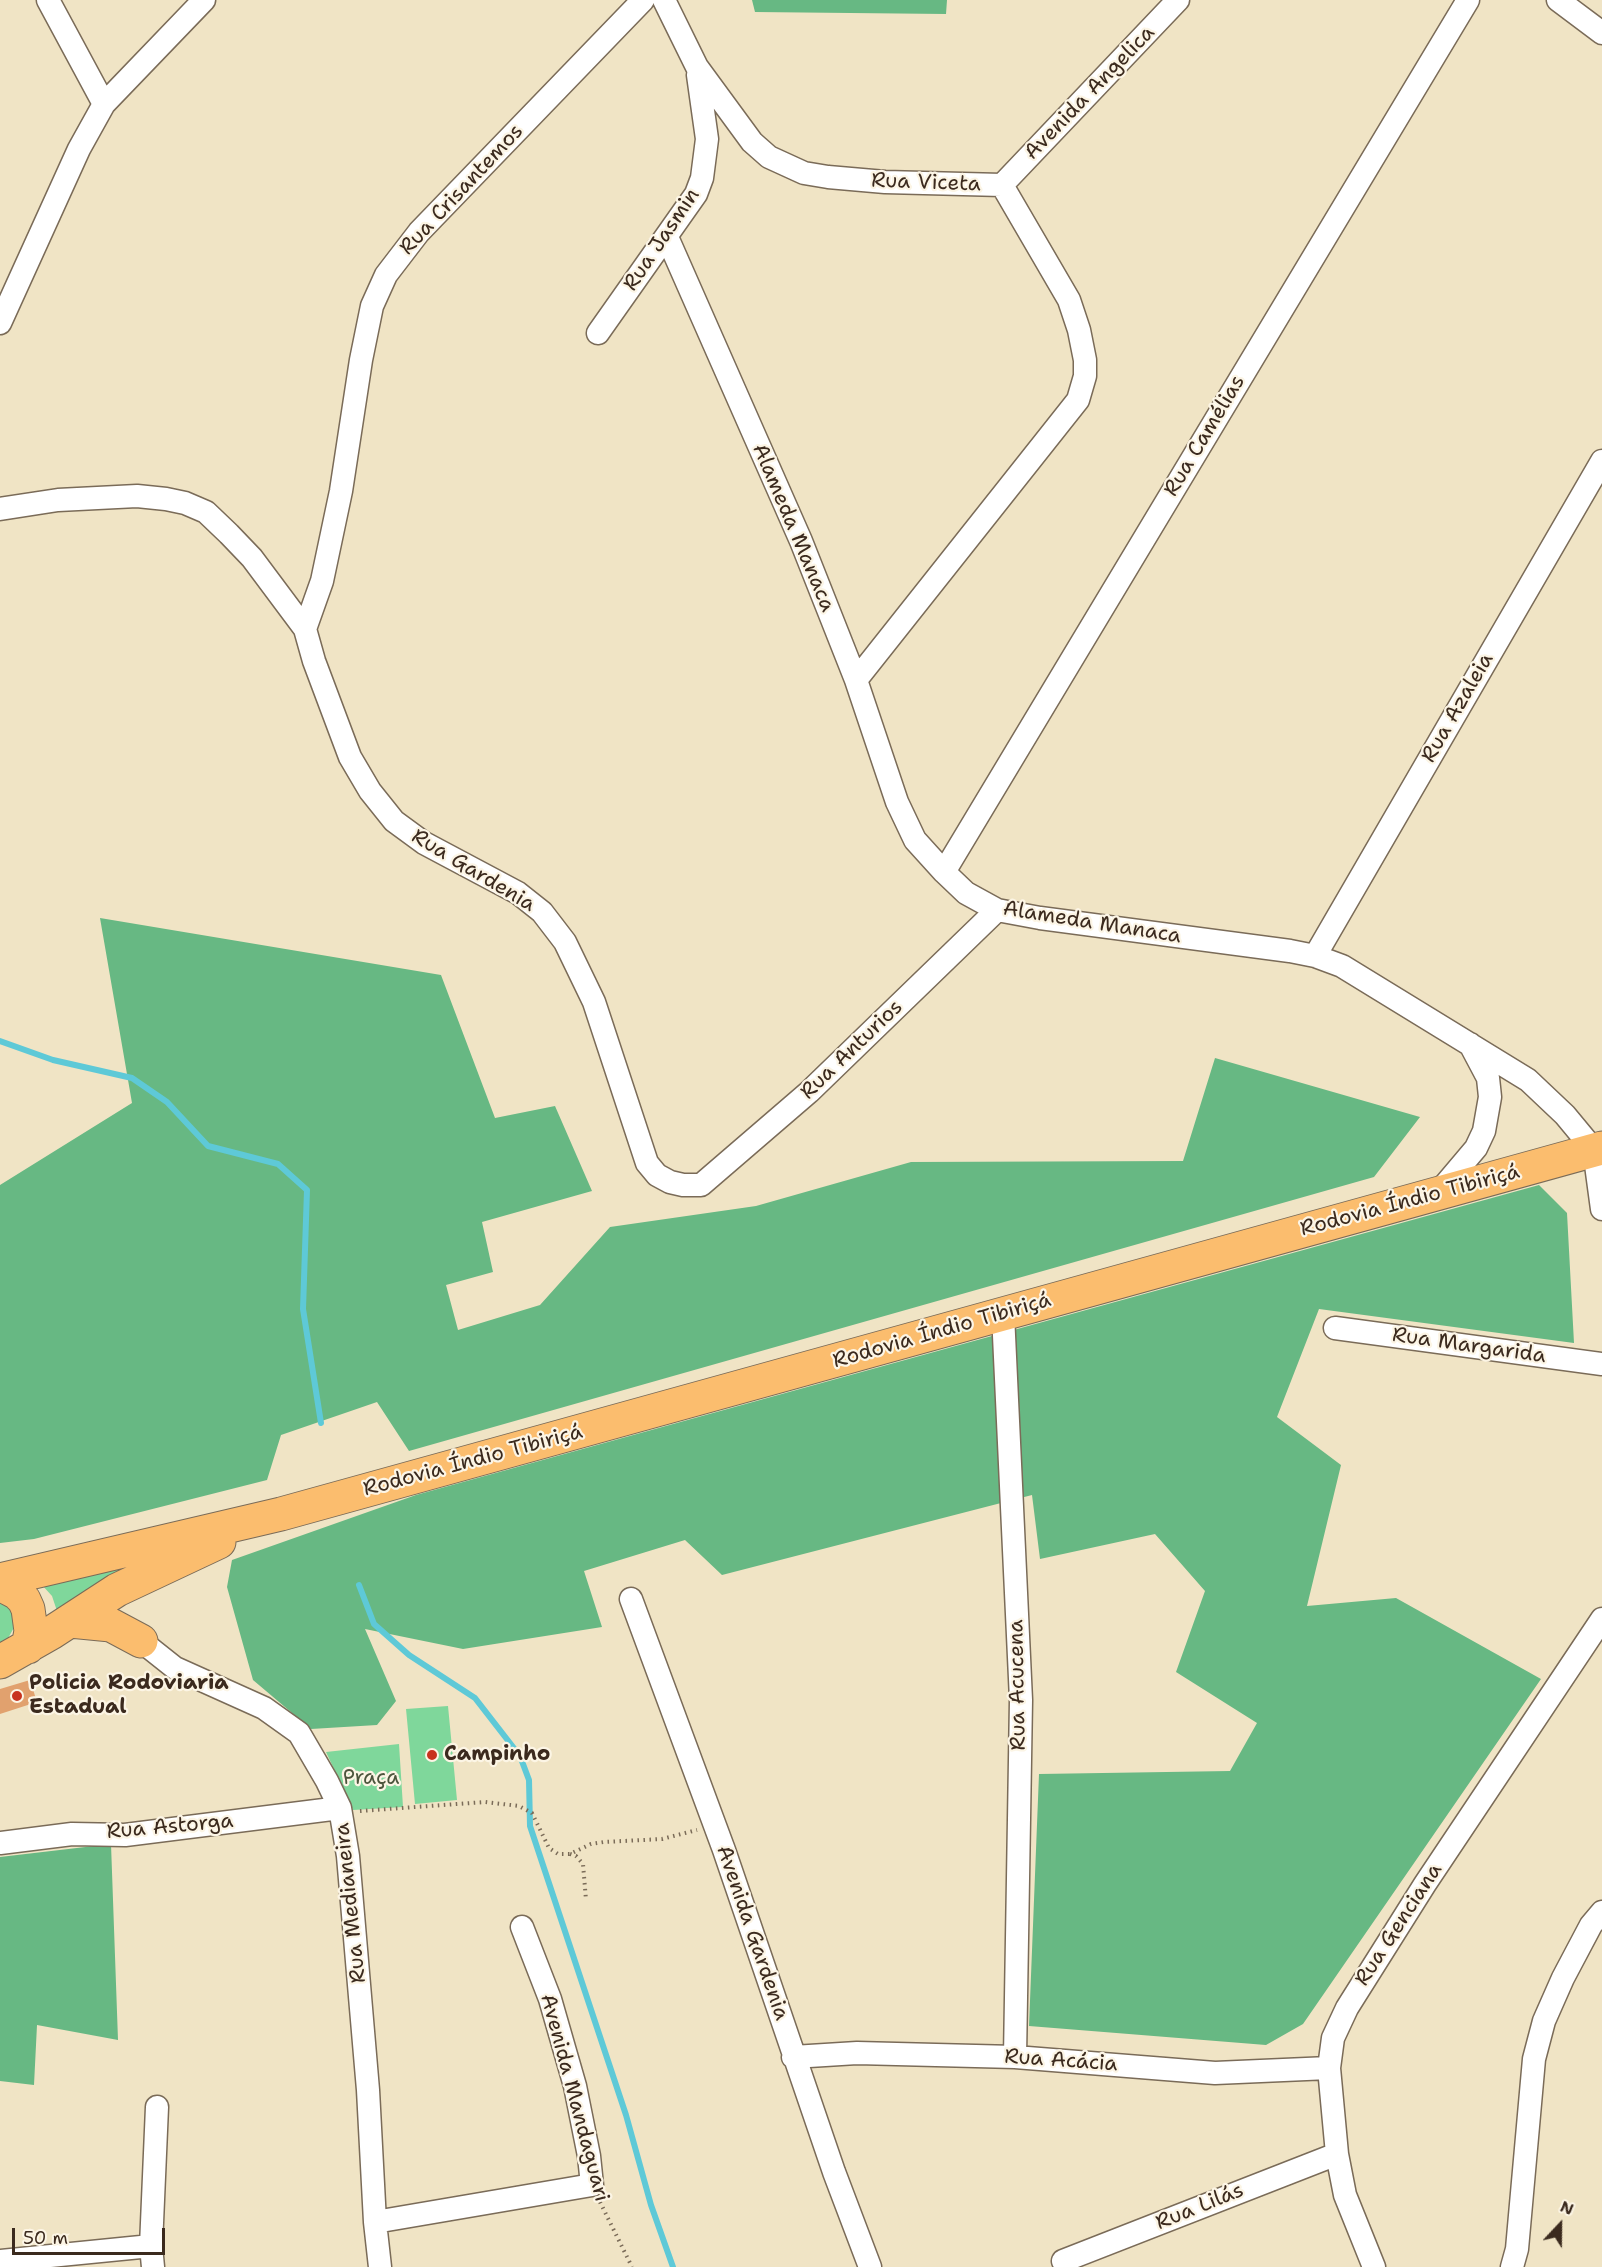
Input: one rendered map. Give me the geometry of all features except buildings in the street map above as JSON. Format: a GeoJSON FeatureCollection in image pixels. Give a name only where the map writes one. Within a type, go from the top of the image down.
{"type":"FeatureCollection","features":[{"type":"Feature","properties":{"kind":"highway","name":"Rodovia Índio Tibiriçá"},"geometry":{"type":"LineString","coordinates":[[0,1582],[281,1515],[1598,1149]]}},
{"type":"Feature","properties":{"kind":"highway","name":"Rodovia Índio Tibiriçá"},"geometry":{"type":"LineString","coordinates":[[0,1662],[28,1647],[117,1590],[281,1515]]}},
{"type":"Feature","properties":{"kind":"highway"},"geometry":{"type":"LineString","coordinates":[[141,1641],[132,1613],[139,1593],[151,1574]]}},
{"type":"Feature","properties":{"kind":"highway"},"geometry":{"type":"LineString","coordinates":[[0,1582],[17,1593],[24,1600],[28,1609],[31,1631],[28,1647]]}},
{"type":"Feature","properties":{"kind":"highway"},"geometry":{"type":"LineString","coordinates":[[70,1621],[111,1625],[141,1641]]}},
{"type":"Feature","properties":{"kind":"street"},"geometry":{"type":"LineString","coordinates":[[48,0],[104,104]]}},
{"type":"Feature","properties":{"kind":"street"},"geometry":{"type":"LineString","coordinates":[[0,323],[80,149],[104,104],[204,0]]}},
{"type":"Feature","properties":{"kind":"street","name":"Rua Crisantemos"},"geometry":{"type":"LineString","coordinates":[[305,629],[322,580],[341,491],[361,360],[372,306],[386,275],[418,232],[643,0]]}},
{"type":"Feature","properties":{"kind":"street"},"geometry":{"type":"LineString","coordinates":[[664,0],[697,67]]}},
{"type":"Feature","properties":{"kind":"street","name":"Avenida Angelica"},"geometry":{"type":"LineString","coordinates":[[1002,185],[1178,0]]}},
{"type":"Feature","properties":{"kind":"street","name":"Rua Camélias"},"geometry":{"type":"LineString","coordinates":[[944,872],[1468,0]]}},
{"type":"Feature","properties":{"kind":"street"},"geometry":{"type":"LineString","coordinates":[[1558,0],[1602,33]]}},
{"type":"Feature","properties":{"kind":"street","name":"Rua Viceta"},"geometry":{"type":"LineString","coordinates":[[697,67],[752,142],[769,157],[804,173],[885,182],[1002,185],[1069,300],[1079,330],[1085,360],[1085,376],[1078,400],[856,680]]}},
{"type":"Feature","properties":{"kind":"street","name":"Rua Jasmin"},"geometry":{"type":"LineString","coordinates":[[598,333],[696,194],[705,164],[707,138],[697,67]]}},
{"type":"Feature","properties":{"kind":"street","name":"Alameda Manaca"},"geometry":{"type":"LineString","coordinates":[[667,237],[801,541],[856,680],[897,802],[915,840],[944,872],[966,893],[997,910],[1316,956],[1342,966],[1528,1080],[1598,1149]]}},
{"type":"Feature","properties":{"kind":"street","name":"Rua Azaleia"},"geometry":{"type":"LineString","coordinates":[[1316,956],[1602,461]]}},
{"type":"Feature","properties":{"kind":"street"},"geometry":{"type":"LineString","coordinates":[[0,509],[58,500],[137,496],[185,503],[206,512],[252,558],[305,629]]}},
{"type":"Feature","properties":{"kind":"street","name":"Rua Gardenia"},"geometry":{"type":"LineString","coordinates":[[305,629],[314,661],[350,757],[370,791],[394,821],[424,843],[509,888],[542,912],[565,942],[594,1002],[647,1163],[657,1175],[670,1182],[701,1185]]}},
{"type":"Feature","properties":{"kind":"street","name":"Rua Anturios"},"geometry":{"type":"LineString","coordinates":[[701,1185],[809,1092],[997,910]]}},
{"type":"Feature","properties":{"kind":"street"},"geometry":{"type":"LineString","coordinates":[[1438,1193],[1476,1148],[1484,1131],[1490,1097],[1488,1078],[1470,1044]]}},
{"type":"Feature","properties":{"kind":"street"},"geometry":{"type":"LineString","coordinates":[[1598,1149],[1602,1209]]}},
{"type":"Feature","properties":{"kind":"street","name":"Rua Acucena"},"geometry":{"type":"LineString","coordinates":[[1003,1314],[1021,1700],[1015,2057]]}},
{"type":"Feature","properties":{"kind":"street","name":"Rua Margarida"},"geometry":{"type":"LineString","coordinates":[[1335,1328],[1602,1364]]}},
{"type":"Feature","properties":{"kind":"street","name":"Avenida Gardenia"},"geometry":{"type":"LineString","coordinates":[[632,1599],[715,1825],[793,2056],[870,2267]]}},
{"type":"Feature","properties":{"kind":"street","name":"Rua Genciana"},"geometry":{"type":"LineString","coordinates":[[1374,2267],[1345,2195],[1336,2154],[1329,2068],[1334,2038],[1347,2008],[1425,1884],[1602,1619]]}},
{"type":"Feature","properties":{"kind":"street","name":"Rua Medianeira"},"geometry":{"type":"LineString","coordinates":[[141,1641],[175,1668],[256,1704],[290,1726],[298,1733],[327,1781],[341,1810],[348,1856],[367,2078],[375,2222],[380,2267]]}},
{"type":"Feature","properties":{"kind":"street","name":"Rua Astorga"},"geometry":{"type":"LineString","coordinates":[[0,1843],[72,1834],[125,1835],[341,1810]]}},
{"type":"Feature","properties":{"kind":"street"},"geometry":{"type":"LineString","coordinates":[[1512,2267],[1517,2249],[1534,2059],[1544,2021],[1563,1978],[1591,1925],[1602,1912]]}},
{"type":"Feature","properties":{"kind":"street","name":"Avenida Mandaguari"},"geometry":{"type":"LineString","coordinates":[[522,1927],[550,1999],[575,2086],[589,2156],[592,2185]]}},
{"type":"Feature","properties":{"kind":"street","name":"Rua Acácia"},"geometry":{"type":"LineString","coordinates":[[793,2056],[857,2053],[1015,2057],[1215,2073],[1329,2068]]}},
{"type":"Feature","properties":{"kind":"street"},"geometry":{"type":"LineString","coordinates":[[0,2261],[152,2256],[157,2107]]}},
{"type":"Feature","properties":{"kind":"street","name":"Rua Lilás"},"geometry":{"type":"LineString","coordinates":[[1063,2261],[1336,2154]]}},
{"type":"Feature","properties":{"kind":"street"},"geometry":{"type":"LineString","coordinates":[[375,2222],[592,2185]]}},
{"type":"Feature","properties":{"kind":"path"},"geometry":{"type":"LineString","coordinates":[[341,1810],[485,1802],[519,1806],[532,1813],[549,1848],[558,1854],[576,1856],[583,1864],[586,1900]]}},
{"type":"Feature","properties":{"kind":"path"},"geometry":{"type":"LineString","coordinates":[[570,1854],[598,1843],[662,1839],[715,1825]]}},
{"type":"Feature","properties":{"kind":"path","name":"Avenida Mandaguari"},"geometry":{"type":"LineString","coordinates":[[592,2185],[632,2267]]}},
{"type":"Feature","properties":{"kind":"green space"},"geometry":{"type":"Polygon","coordinates":[[[752,0],[947,0],[946,14],[755,12],[752,0]]]}},
{"type":"Feature","properties":{"kind":"green space"},"geometry":{"type":"Polygon","coordinates":[[[100,918],[441,975],[495,1118],[555,1106],[592,1191],[482,1222],[493,1272],[446,1285],[458,1330],[540,1305],[610,1227],[756,1206],[911,1162],[1183,1161],[1215,1058],[1420,1117],[1374,1177],[409,1451],[377,1402],[281,1435],[267,1480],[34,1539],[0,1543],[0,1185],[132,1103],[100,918]]]}},
{"type":"Feature","properties":{"kind":"green space"},"geometry":{"type":"Polygon","coordinates":[[[1539,1185],[1567,1213],[1574,1343],[1319,1309],[1277,1417],[1341,1465],[1307,1606],[1396,1598],[1541,1679],[1303,2024],[1266,2045],[1029,2026],[1039,1774],[1230,1771],[1257,1723],[1176,1672],[1205,1591],[1155,1534],[1040,1559],[1032,1495],[722,1575],[685,1540],[584,1571],[602,1627],[463,1649],[365,1629],[396,1701],[377,1725],[311,1729],[253,1680],[227,1587],[232,1560],[416,1495],[1539,1185]]]}},
{"type":"Feature","properties":{"kind":"green space"},"geometry":{"type":"Polygon","coordinates":[[[210,1535],[58,1614],[52,1596],[42,1585],[210,1535]]]}},
{"type":"Feature","properties":{"kind":"green space"},"geometry":{"type":"Polygon","coordinates":[[[0,1603],[9,1606],[16,1624],[7,1640],[0,1644],[0,1603]]]}},
{"type":"Feature","properties":{"kind":"green space","name":"Campinho"},"geometry":{"type":"Polygon","coordinates":[[[448,1706],[457,1800],[415,1804],[406,1709],[448,1706]]]}},
{"type":"Feature","properties":{"kind":"green space","name":"Praça"},"geometry":{"type":"Polygon","coordinates":[[[399,1744],[403,1807],[353,1810],[326,1752],[399,1744]]]}},
{"type":"Feature","properties":{"kind":"green space"},"geometry":{"type":"Polygon","coordinates":[[[111,1844],[118,2040],[37,2025],[34,2085],[0,2081],[0,1857],[111,1844]]]}},
{"type":"Feature","properties":{"kind":"waterway"},"geometry":{"type":"LineString","coordinates":[[0,1041],[53,1060],[132,1078],[167,1102],[208,1146],[278,1164],[307,1190],[303,1309],[321,1423]]}},
{"type":"Feature","properties":{"kind":"waterway"},"geometry":{"type":"LineString","coordinates":[[359,1585],[374,1624],[409,1655],[475,1698],[520,1756],[529,1780],[530,1826],[626,2115],[651,2205],[673,2267]]}},
{"type":"Feature","properties":{"kind":"place","name":"Policia Rodoviaria Estadual"},"geometry":{"type":"Point","coordinates":[17,1696]}},
{"type":"Feature","properties":{"kind":"place","name":"Campinho"},"geometry":{"type":"Point","coordinates":[432,1755]}}]}
